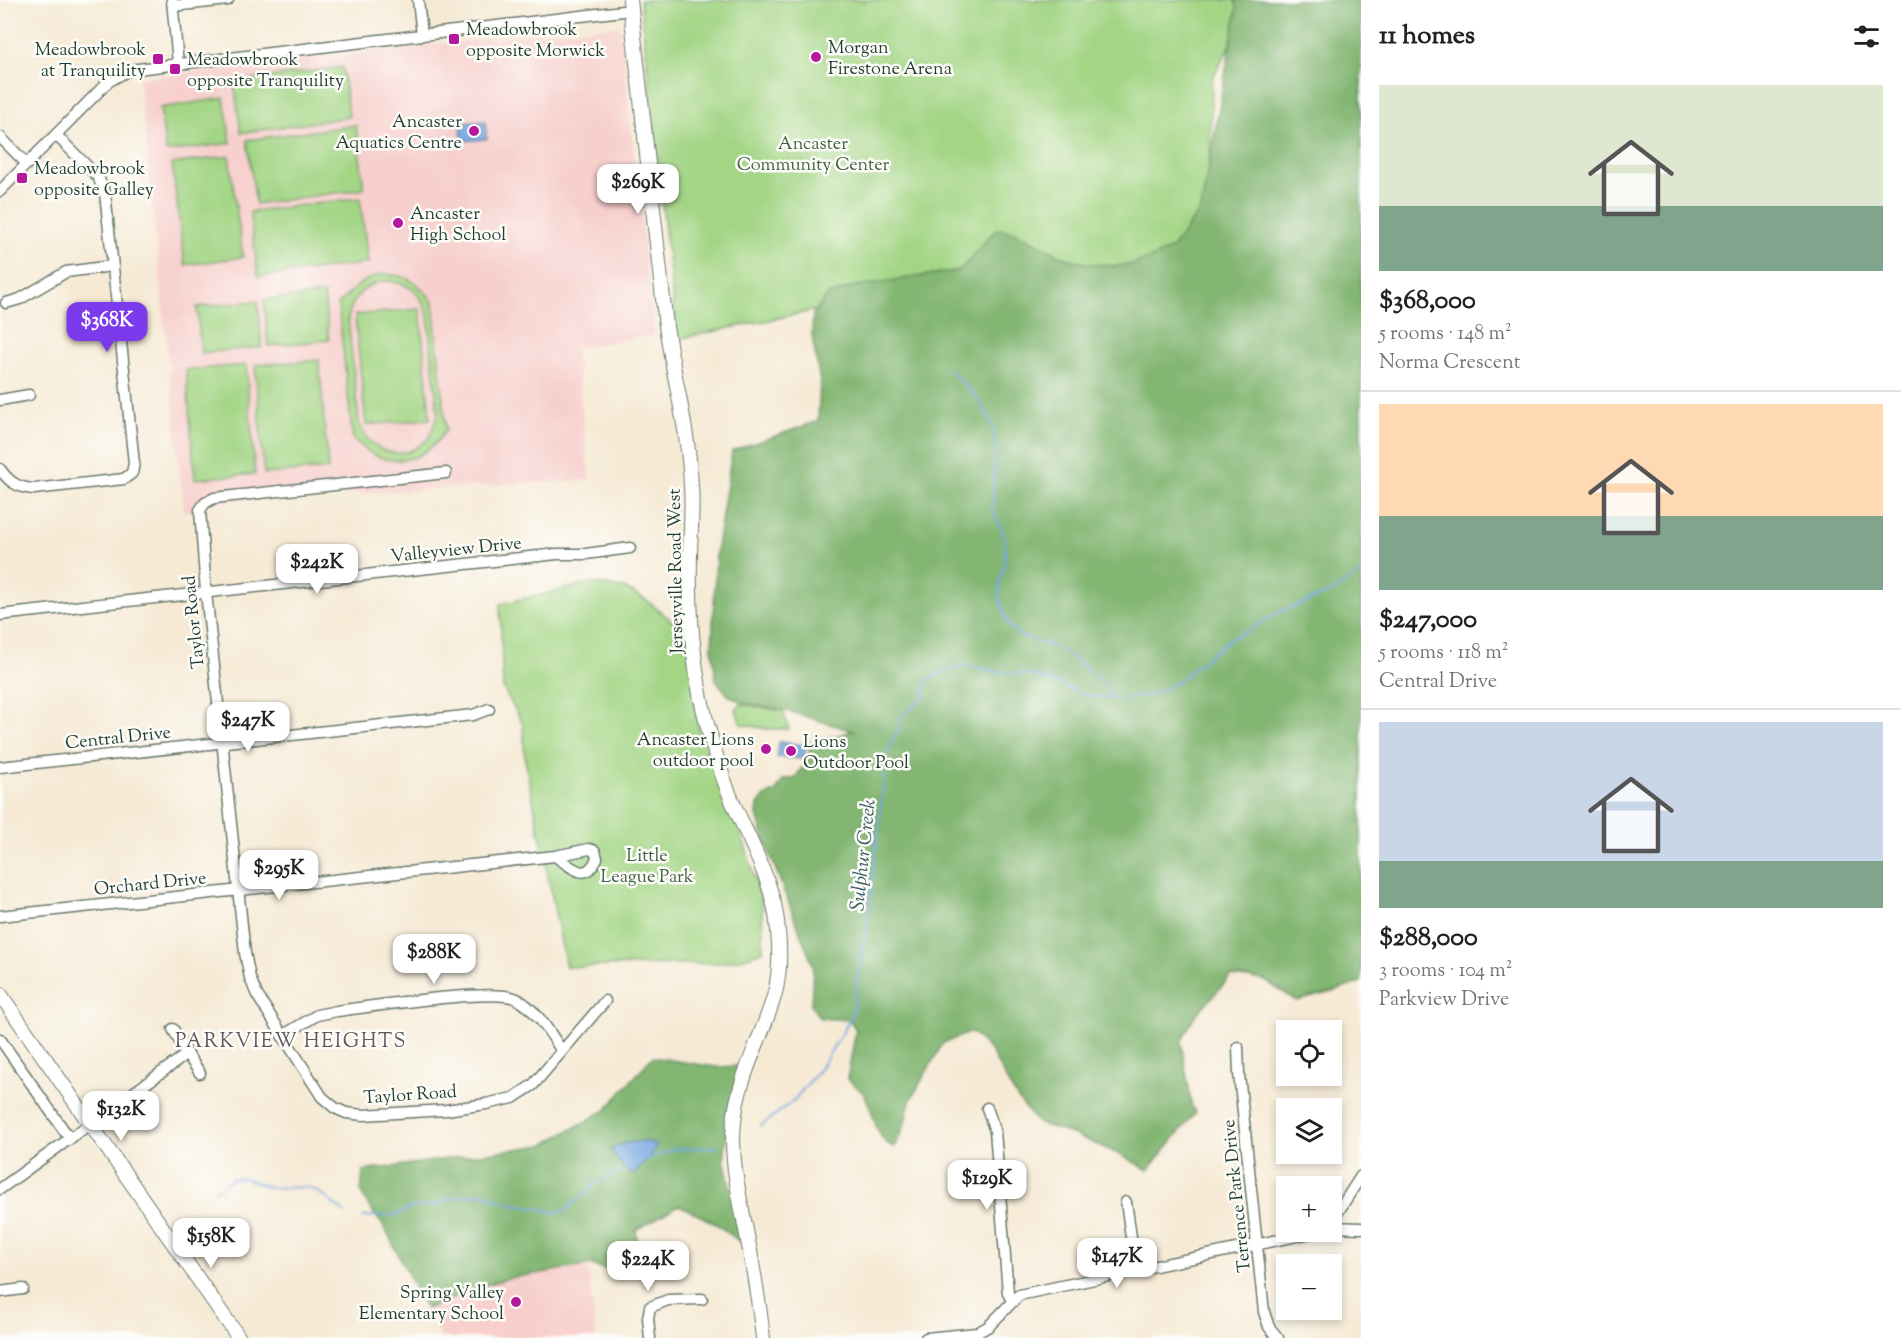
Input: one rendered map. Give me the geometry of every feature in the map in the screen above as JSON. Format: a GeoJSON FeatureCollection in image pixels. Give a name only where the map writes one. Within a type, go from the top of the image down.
{"type":"FeatureCollection","features":[{"type":"Feature","properties":{"kind":"main road","name":"Jerseyville Road West"},"geometry":{"type":"LineString","coordinates":[[630,5],[666,326],[689,455],[692,487],[691,612],[701,697],[722,773],[773,897],[778,928],[779,959],[775,991],[764,1026],[748,1062],[736,1110],[732,1152],[735,1183],[759,1296],[763,1338]]}},
{"type":"Feature","properties":{"kind":"main road"},"geometry":{"type":"LineString","coordinates":[[0,993],[239,1338]]}},
{"type":"Feature","properties":{"kind":"street"},"geometry":{"type":"LineString","coordinates":[[178,63],[173,3],[228,0]]}},
{"type":"Feature","properties":{"kind":"street"},"geometry":{"type":"LineString","coordinates":[[418,0],[422,35]]}},
{"type":"Feature","properties":{"kind":"street"},"geometry":{"type":"LineString","coordinates":[[0,191],[109,81],[136,68],[422,35],[630,5]]}},
{"type":"Feature","properties":{"kind":"street"},"geometry":{"type":"LineString","coordinates":[[0,469],[11,483],[34,489],[124,479],[132,474],[134,463],[103,184],[56,135]]}},
{"type":"Feature","properties":{"kind":"street"},"geometry":{"type":"LineString","coordinates":[[0,136],[27,164]]}},
{"type":"Feature","properties":{"kind":"street"},"geometry":{"type":"LineString","coordinates":[[6,303],[20,299],[66,272],[112,266]]}},
{"type":"Feature","properties":{"kind":"street"},"geometry":{"type":"LineString","coordinates":[[0,400],[29,395]]}},
{"type":"Feature","properties":{"kind":"street","name":"Taylor Road"},"geometry":{"type":"LineString","coordinates":[[446,473],[214,498],[205,503],[200,510],[206,592],[245,953],[250,978],[257,995],[282,1036],[322,1096],[334,1108],[363,1116],[446,1110],[513,1098],[533,1085],[605,1001]]}},
{"type":"Feature","properties":{"kind":"street","name":"Valleyview Drive"},"geometry":{"type":"LineString","coordinates":[[0,615],[630,548]]}},
{"type":"Feature","properties":{"kind":"street","name":"Central Drive"},"geometry":{"type":"LineString","coordinates":[[0,767],[473,715],[489,709]]}},
{"type":"Feature","properties":{"kind":"street","name":"Orchard Drive"},"geometry":{"type":"LineString","coordinates":[[0,916],[555,856]]}},
{"type":"Feature","properties":{"kind":"street"},"geometry":{"type":"LineString","coordinates":[[282,1036],[317,1015],[337,1011],[496,995],[516,997],[532,1011],[562,1051]]}},
{"type":"Feature","properties":{"kind":"street"},"geometry":{"type":"LineString","coordinates":[[174,1029],[200,1073]]}},
{"type":"Feature","properties":{"kind":"street"},"geometry":{"type":"LineString","coordinates":[[0,1039],[70,1139]]}},
{"type":"Feature","properties":{"kind":"street","name":"Terrence Park Drive"},"geometry":{"type":"LineString","coordinates":[[1238,1047],[1264,1312],[1276,1338]]}},
{"type":"Feature","properties":{"kind":"street"},"geometry":{"type":"LineString","coordinates":[[0,1189],[187,1054]]}},
{"type":"Feature","properties":{"kind":"street"},"geometry":{"type":"LineString","coordinates":[[987,1108],[995,1131],[1008,1293],[1012,1301]]}},
{"type":"Feature","properties":{"kind":"street"},"geometry":{"type":"LineString","coordinates":[[1342,1206],[1361,1176]]}},
{"type":"Feature","properties":{"kind":"street"},"geometry":{"type":"LineString","coordinates":[[1126,1202],[1136,1271]]}},
{"type":"Feature","properties":{"kind":"street"},"geometry":{"type":"LineString","coordinates":[[1342,1227],[1361,1228]]}},
{"type":"Feature","properties":{"kind":"street"},"geometry":{"type":"LineString","coordinates":[[927,1338],[977,1333],[989,1326],[1019,1295],[1276,1240]]}},
{"type":"Feature","properties":{"kind":"street"},"geometry":{"type":"LineString","coordinates":[[0,1292],[23,1289]]}},
{"type":"Feature","properties":{"kind":"street"},"geometry":{"type":"LineString","coordinates":[[650,1338],[648,1318],[650,1307],[668,1300],[702,1299]]}},
{"type":"Feature","properties":{"kind":"shaded area","name":"Ancaster High School"},"geometry":{"type":"Polygon","coordinates":[[[620,26],[654,335],[576,348],[589,480],[203,502],[194,510],[184,512],[139,78],[421,45],[620,26]]]}},
{"type":"Feature","properties":{"kind":"shaded area","name":"Spring Valley Elementary School"},"geometry":{"type":"Polygon","coordinates":[[[588,1265],[596,1338],[441,1338],[426,1309],[493,1282],[588,1265]]]}},
{"type":"Feature","properties":{"kind":"green space","name":"Ancaster Community Center"},"geometry":{"type":"Polygon","coordinates":[[[640,0],[1239,0],[1245,18],[1212,79],[1207,262],[956,281],[677,339],[640,0]]]}},
{"type":"Feature","properties":{"kind":"green space"},"geometry":{"type":"Polygon","coordinates":[[[1235,0],[1361,0],[1361,982],[1297,1001],[1264,980],[1231,976],[1194,1017],[1181,1042],[1192,1107],[1196,1112],[1148,1170],[1123,1156],[1075,1135],[1037,1123],[1013,1092],[990,1050],[972,1032],[943,1043],[910,1101],[904,1126],[893,1147],[878,1131],[864,1094],[847,1079],[856,1030],[850,1020],[820,1018],[811,1006],[813,966],[757,815],[758,805],[764,797],[776,791],[784,779],[794,779],[808,760],[810,743],[853,731],[791,712],[744,703],[728,695],[716,680],[712,648],[716,554],[732,451],[818,421],[820,382],[812,335],[813,314],[828,295],[856,286],[960,270],[996,229],[1015,232],[1063,257],[1088,264],[1117,266],[1133,264],[1172,248],[1201,209],[1237,8],[1235,0]]]}},
{"type":"Feature","properties":{"kind":"green space"},"geometry":{"type":"Polygon","coordinates":[[[342,67],[349,117],[241,133],[234,82],[342,67]]]}},
{"type":"Feature","properties":{"kind":"green space"},"geometry":{"type":"Polygon","coordinates":[[[224,98],[231,143],[166,152],[160,108],[224,98]]]}},
{"type":"Feature","properties":{"kind":"green space"},"geometry":{"type":"Polygon","coordinates":[[[356,125],[364,189],[256,204],[247,140],[356,125]]]}},
{"type":"Feature","properties":{"kind":"green space"},"geometry":{"type":"Polygon","coordinates":[[[229,156],[243,257],[185,265],[172,164],[229,156]]]}},
{"type":"Feature","properties":{"kind":"green space"},"geometry":{"type":"Polygon","coordinates":[[[360,198],[368,263],[258,277],[250,212],[360,198]]]}},
{"type":"Feature","properties":{"kind":"green space"},"geometry":{"type":"Polygon","coordinates":[[[383,274],[399,276],[412,281],[423,289],[433,302],[446,430],[423,453],[404,460],[383,458],[372,454],[353,440],[338,305],[368,279],[383,274]],[[383,281],[364,289],[356,298],[348,318],[359,424],[368,440],[384,451],[394,453],[407,452],[429,438],[438,414],[428,316],[417,294],[400,283],[383,281]]]}},
{"type":"Feature","properties":{"kind":"green space"},"geometry":{"type":"Polygon","coordinates":[[[324,294],[329,340],[268,346],[264,300],[324,294]]]}},
{"type":"Feature","properties":{"kind":"green space"},"geometry":{"type":"Polygon","coordinates":[[[258,301],[262,347],[201,353],[197,307],[258,301]]]}},
{"type":"Feature","properties":{"kind":"green space"},"geometry":{"type":"Polygon","coordinates":[[[420,309],[430,419],[366,425],[355,315],[420,309]]]}},
{"type":"Feature","properties":{"kind":"green space"},"geometry":{"type":"Polygon","coordinates":[[[319,360],[328,469],[264,474],[255,365],[319,360]]]}},
{"type":"Feature","properties":{"kind":"green space"},"geometry":{"type":"Polygon","coordinates":[[[246,365],[255,474],[195,479],[186,370],[246,365]]]}},
{"type":"Feature","properties":{"kind":"green space","name":"Little League Park"},"geometry":{"type":"Polygon","coordinates":[[[591,583],[624,588],[646,600],[688,634],[699,731],[741,833],[762,901],[763,951],[741,959],[719,963],[566,967],[525,760],[523,724],[503,688],[500,604],[591,583]]]}},
{"type":"Feature","properties":{"kind":"green space"},"geometry":{"type":"Polygon","coordinates":[[[741,704],[783,711],[789,729],[767,729],[741,724],[736,710],[741,704]]]}},
{"type":"Feature","properties":{"kind":"green space"},"geometry":{"type":"Polygon","coordinates":[[[652,1057],[716,1067],[739,1066],[742,1071],[729,1115],[724,1160],[738,1220],[740,1242],[716,1224],[679,1205],[636,1230],[640,1260],[609,1271],[592,1265],[509,1278],[476,1288],[426,1309],[383,1225],[361,1193],[363,1171],[543,1145],[606,1110],[652,1057]],[[625,1143],[611,1150],[646,1159],[656,1148],[625,1143]]]}},
{"type":"Feature","properties":{"kind":"water","name":"Ancaster Aquatics Centre"},"geometry":{"type":"Polygon","coordinates":[[[485,121],[487,139],[462,141],[461,123],[485,121]]]}},
{"type":"Feature","properties":{"kind":"water","name":"Lions Outdoor Pool"},"geometry":{"type":"Polygon","coordinates":[[[779,742],[806,745],[804,759],[777,757],[779,742]]]}},
{"type":"Feature","properties":{"kind":"water"},"geometry":{"type":"Polygon","coordinates":[[[645,1141],[657,1144],[656,1148],[633,1175],[625,1169],[610,1150],[625,1143],[645,1141]]]}},
{"type":"Feature","properties":{"kind":"waterway"},"geometry":{"type":"LineString","coordinates":[[948,369],[972,392],[993,427],[996,452],[992,508],[1005,538],[1005,562],[999,596],[1007,623],[1020,636],[1054,647],[1072,657],[1104,684],[1112,697]]}},
{"type":"Feature","properties":{"kind":"waterway","name":"Sulphur Creek"},"geometry":{"type":"LineString","coordinates":[[761,1126],[795,1099],[819,1070],[853,1013],[861,952],[867,929],[887,752],[900,727],[901,717],[925,696],[923,694],[928,679],[962,665],[1032,675],[1089,696],[1118,699],[1144,696],[1178,681],[1227,641],[1277,613],[1332,592],[1361,573]]}},
{"type":"Feature","properties":{"kind":"waterway","name":"Sulphur Creek"},"geometry":{"type":"LineString","coordinates":[[646,1159],[676,1149],[718,1147]]}},
{"type":"Feature","properties":{"kind":"waterway"},"geometry":{"type":"LineString","coordinates":[[363,1217],[396,1215],[413,1207],[437,1205],[448,1199],[482,1193],[504,1202],[555,1212],[565,1211],[596,1183],[625,1169]]}},
{"type":"Feature","properties":{"kind":"waterway"},"geometry":{"type":"LineString","coordinates":[[214,1191],[232,1179],[244,1178],[270,1188],[308,1187],[320,1193],[345,1213]]}},
{"type":"Feature","properties":{"kind":"place","name":"Meadowbrook opposite Morwick"},"geometry":{"type":"Point","coordinates":[454,39]}},
{"type":"Feature","properties":{"kind":"place","name":"Morgan Firestone Arena"},"geometry":{"type":"Point","coordinates":[816,57]}},
{"type":"Feature","properties":{"kind":"place","name":"Meadowbrook at Tranquility"},"geometry":{"type":"Point","coordinates":[158,59]}},
{"type":"Feature","properties":{"kind":"place","name":"Meadowbrook opposite Tranquility"},"geometry":{"type":"Point","coordinates":[175,69]}},
{"type":"Feature","properties":{"kind":"place","name":"Ancaster Aquatics Centre"},"geometry":{"type":"Point","coordinates":[474,131]}},
{"type":"Feature","properties":{"kind":"place","name":"Meadowbrook opposite Galley"},"geometry":{"type":"Point","coordinates":[22,178]}},
{"type":"Feature","properties":{"kind":"place","name":"Ancaster High School"},"geometry":{"type":"Point","coordinates":[398,223]}},
{"type":"Feature","properties":{"kind":"place","name":"Ancaster Lions outdoor pool"},"geometry":{"type":"Point","coordinates":[766,749]}},
{"type":"Feature","properties":{"kind":"place","name":"Lions Outdoor Pool"},"geometry":{"type":"Point","coordinates":[791,751]}},
{"type":"Feature","properties":{"kind":"place","name":"Spring Valley Elementary School"},"geometry":{"type":"Point","coordinates":[516,1302]}},
{"type":"Feature","properties":{"kind":"district","name":"PARKVIEW HEIGHTS"},"geometry":{"type":"Point","coordinates":[291,1040]}}]}
